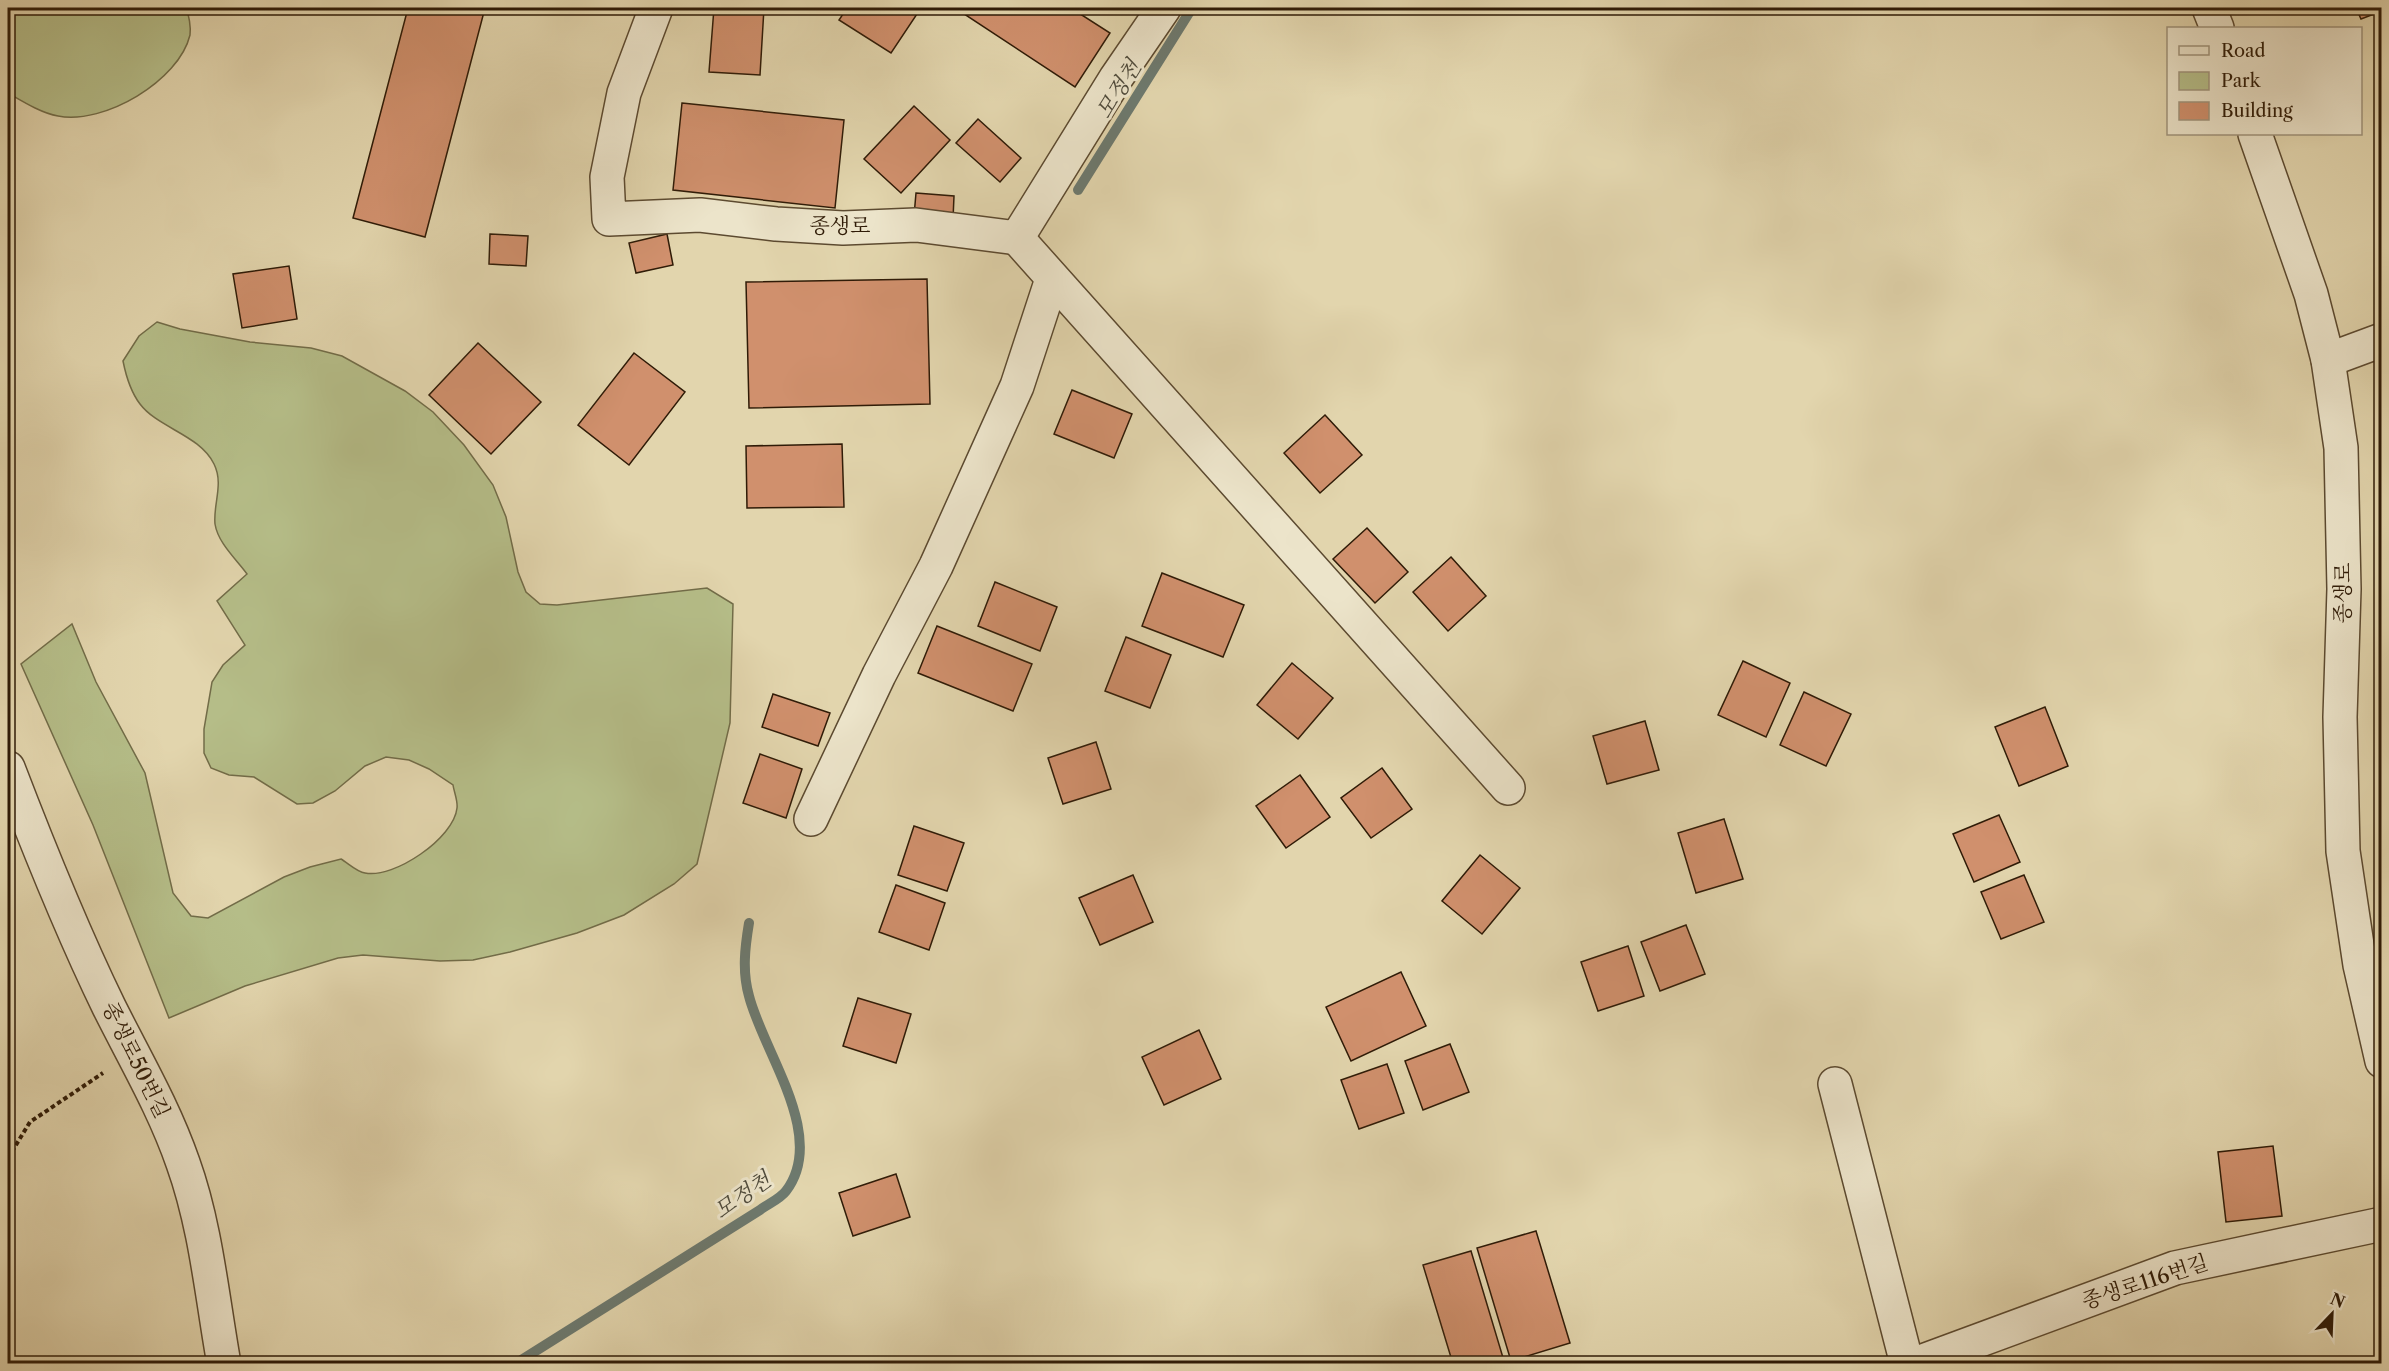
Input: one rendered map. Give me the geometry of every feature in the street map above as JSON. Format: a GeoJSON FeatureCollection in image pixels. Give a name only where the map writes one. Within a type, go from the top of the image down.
{"type":"FeatureCollection","features":[{"type":"Feature","properties":{"kind":"street","name":"종생로"},"geometry":{"type":"LineString","coordinates":[[656,8],[624,93],[607,177],[609,219],[700,215],[776,224],[843,228],[916,225],[1017,238]]}},
{"type":"Feature","properties":{"kind":"street"},"geometry":{"type":"LineString","coordinates":[[1164,8],[1116,78],[1017,238],[1508,788]]}},
{"type":"Feature","properties":{"kind":"street"},"geometry":{"type":"LineString","coordinates":[[2209,8],[2217,27]]}},
{"type":"Feature","properties":{"kind":"street","name":"종생로"},"geometry":{"type":"LineString","coordinates":[[2255,135],[2311,294],[2328,360],[2341,448],[2344,589],[2340,717],[2343,851],[2360,965],[2382,1061]]}},
{"type":"Feature","properties":{"kind":"street"},"geometry":{"type":"LineString","coordinates":[[811,819],[879,675],[936,566],[1017,386],[1052,279]]}},
{"type":"Feature","properties":{"kind":"street"},"geometry":{"type":"LineString","coordinates":[[2328,360],[2382,340]]}},
{"type":"Feature","properties":{"kind":"street","name":"종생로50번길"},"geometry":{"type":"LineString","coordinates":[[8,768],[74,930],[110,1008],[156,1095],[184,1164],[202,1234],[224,1364]]}},
{"type":"Feature","properties":{"kind":"street"},"geometry":{"type":"LineString","coordinates":[[1835,1084],[1907,1364]]}},
{"type":"Feature","properties":{"kind":"street","name":"종생로116번길"},"geometry":{"type":"LineString","coordinates":[[1915,1364],[2175,1268],[2382,1224]]}},
{"type":"Feature","properties":{"kind":"path"},"geometry":{"type":"LineString","coordinates":[[8,1158],[30,1122],[77,1088],[134,1054]]}},
{"type":"Feature","properties":{"kind":"green space"},"geometry":{"type":"Polygon","coordinates":[[[8,8],[186,8],[190,21],[190,35],[183,52],[171,68],[156,83],[137,96],[96,114],[76,117],[58,116],[38,110],[8,93],[8,8]]]}},
{"type":"Feature","properties":{"kind":"green space"},"geometry":{"type":"Polygon","coordinates":[[[157,322],[180,329],[250,342],[311,348],[342,356],[405,391],[433,412],[464,445],[493,485],[506,517],[518,572],[526,592],[540,604],[557,605],[707,588],[733,604],[730,723],[697,864],[674,884],[624,915],[577,933],[473,960],[440,961],[363,955],[338,958],[245,986],[169,1018],[93,825],[21,664],[72,624],[96,682],[145,773],[173,893],[191,916],[208,918],[284,877],[341,859],[365,873],[391,870],[421,854],[434,843],[453,820],[457,805],[453,785],[429,769],[409,760],[386,757],[365,766],[335,791],[313,803],[297,804],[254,777],[229,775],[211,768],[204,753],[204,729],[212,682],[223,665],[245,645],[217,601],[247,574],[217,531],[215,516],[218,479],[214,464],[208,454],[148,412],[140,404],[129,383],[123,361],[139,336],[157,322]]]}},
{"type":"Feature","properties":{"kind":"building"},"geometry":{"type":"Polygon","coordinates":[[[408,8],[485,8],[425,237],[353,218],[408,8]]]}},
{"type":"Feature","properties":{"kind":"building"},"geometry":{"type":"Polygon","coordinates":[[[714,8],[764,8],[760,75],[709,72],[714,8]]]}},
{"type":"Feature","properties":{"kind":"building"},"geometry":{"type":"Polygon","coordinates":[[[847,8],[921,8],[891,53],[839,20],[847,8]]]}},
{"type":"Feature","properties":{"kind":"building"},"geometry":{"type":"Polygon","coordinates":[[[955,8],[1071,8],[1110,33],[1075,87],[955,8]]]}},
{"type":"Feature","properties":{"kind":"building"},"geometry":{"type":"Polygon","coordinates":[[[2356,8],[2382,8],[2382,11],[2361,19],[2356,8]]]}},
{"type":"Feature","properties":{"kind":"building"},"geometry":{"type":"Polygon","coordinates":[[[682,103],[844,120],[835,208],[673,190],[682,103]]]}},
{"type":"Feature","properties":{"kind":"building"},"geometry":{"type":"Polygon","coordinates":[[[914,106],[950,140],[901,193],[864,159],[914,106]]]}},
{"type":"Feature","properties":{"kind":"building"},"geometry":{"type":"Polygon","coordinates":[[[978,119],[1021,158],[1000,182],[956,143],[978,119]]]}},
{"type":"Feature","properties":{"kind":"building"},"geometry":{"type":"Polygon","coordinates":[[[916,193],[954,196],[953,219],[914,216],[916,193]]]}},
{"type":"Feature","properties":{"kind":"building"},"geometry":{"type":"Polygon","coordinates":[[[490,234],[528,236],[526,266],[489,264],[490,234]]]}},
{"type":"Feature","properties":{"kind":"building"},"geometry":{"type":"Polygon","coordinates":[[[667,234],[673,265],[636,273],[629,243],[667,234]]]}},
{"type":"Feature","properties":{"kind":"building"},"geometry":{"type":"Polygon","coordinates":[[[289,266],[297,319],[242,328],[233,274],[289,266]]]}},
{"type":"Feature","properties":{"kind":"building"},"geometry":{"type":"Polygon","coordinates":[[[927,279],[930,404],[749,408],[746,282],[927,279]]]}},
{"type":"Feature","properties":{"kind":"building"},"geometry":{"type":"Polygon","coordinates":[[[478,343],[541,402],[491,454],[429,395],[478,343]]]}},
{"type":"Feature","properties":{"kind":"building"},"geometry":{"type":"Polygon","coordinates":[[[634,353],[685,392],[629,465],[578,425],[634,353]]]}},
{"type":"Feature","properties":{"kind":"building"},"geometry":{"type":"Polygon","coordinates":[[[1072,390],[1132,414],[1114,458],[1054,434],[1072,390]]]}},
{"type":"Feature","properties":{"kind":"building"},"geometry":{"type":"Polygon","coordinates":[[[1325,415],[1362,455],[1320,493],[1284,453],[1325,415]]]}},
{"type":"Feature","properties":{"kind":"building"},"geometry":{"type":"Polygon","coordinates":[[[842,444],[844,507],[747,508],[746,446],[842,444]]]}},
{"type":"Feature","properties":{"kind":"building"},"geometry":{"type":"Polygon","coordinates":[[[1367,528],[1408,572],[1375,603],[1333,559],[1367,528]]]}},
{"type":"Feature","properties":{"kind":"building"},"geometry":{"type":"Polygon","coordinates":[[[1451,557],[1486,596],[1448,631],[1413,592],[1451,557]]]}},
{"type":"Feature","properties":{"kind":"building"},"geometry":{"type":"Polygon","coordinates":[[[1162,573],[1244,605],[1223,657],[1142,626],[1162,573]]]}},
{"type":"Feature","properties":{"kind":"building"},"geometry":{"type":"Polygon","coordinates":[[[995,582],[1057,607],[1040,651],[978,626],[995,582]]]}},
{"type":"Feature","properties":{"kind":"building"},"geometry":{"type":"Polygon","coordinates":[[[937,626],[1032,664],[1013,711],[918,673],[937,626]]]}},
{"type":"Feature","properties":{"kind":"building"},"geometry":{"type":"Polygon","coordinates":[[[1126,637],[1171,655],[1150,708],[1105,691],[1126,637]]]}},
{"type":"Feature","properties":{"kind":"building"},"geometry":{"type":"Polygon","coordinates":[[[1743,661],[1790,683],[1766,737],[1718,715],[1743,661]]]}},
{"type":"Feature","properties":{"kind":"building"},"geometry":{"type":"Polygon","coordinates":[[[1292,663],[1333,698],[1298,739],[1257,705],[1292,663]]]}},
{"type":"Feature","properties":{"kind":"building"},"geometry":{"type":"Polygon","coordinates":[[[1804,692],[1851,714],[1826,766],[1780,745],[1804,692]]]}},
{"type":"Feature","properties":{"kind":"building"},"geometry":{"type":"Polygon","coordinates":[[[773,694],[830,713],[818,746],[762,727],[773,694]]]}},
{"type":"Feature","properties":{"kind":"building"},"geometry":{"type":"Polygon","coordinates":[[[2045,707],[2068,766],[2019,786],[1995,727],[2045,707]]]}},
{"type":"Feature","properties":{"kind":"building"},"geometry":{"type":"Polygon","coordinates":[[[1645,721],[1659,770],[1607,784],[1593,736],[1645,721]]]}},
{"type":"Feature","properties":{"kind":"building"},"geometry":{"type":"Polygon","coordinates":[[[1096,742],[1111,789],[1063,804],[1048,758],[1096,742]]]}},
{"type":"Feature","properties":{"kind":"building"},"geometry":{"type":"Polygon","coordinates":[[[760,754],[802,769],[786,818],[743,803],[760,754]]]}},
{"type":"Feature","properties":{"kind":"building"},"geometry":{"type":"Polygon","coordinates":[[[1382,768],[1412,809],[1371,838],[1341,798],[1382,768]]]}},
{"type":"Feature","properties":{"kind":"building"},"geometry":{"type":"Polygon","coordinates":[[[1300,775],[1330,817],[1286,848],[1256,806],[1300,775]]]}},
{"type":"Feature","properties":{"kind":"building"},"geometry":{"type":"Polygon","coordinates":[[[1999,815],[2020,862],[1974,882],[1953,834],[1999,815]]]}},
{"type":"Feature","properties":{"kind":"building"},"geometry":{"type":"Polygon","coordinates":[[[1724,819],[1743,879],[1696,893],[1678,833],[1724,819]]]}},
{"type":"Feature","properties":{"kind":"building"},"geometry":{"type":"Polygon","coordinates":[[[914,826],[964,843],[947,891],[898,875],[914,826]]]}},
{"type":"Feature","properties":{"kind":"building"},"geometry":{"type":"Polygon","coordinates":[[[1480,855],[1520,888],[1482,934],[1442,901],[1480,855]]]}},
{"type":"Feature","properties":{"kind":"building"},"geometry":{"type":"Polygon","coordinates":[[[1133,875],[1153,922],[1100,945],[1079,898],[1133,875]]]}},
{"type":"Feature","properties":{"kind":"building"},"geometry":{"type":"Polygon","coordinates":[[[2024,875],[2044,922],[2001,939],[1981,892],[2024,875]]]}},
{"type":"Feature","properties":{"kind":"building"},"geometry":{"type":"Polygon","coordinates":[[[896,885],[945,903],[929,950],[879,932],[896,885]]]}},
{"type":"Feature","properties":{"kind":"building"},"geometry":{"type":"Polygon","coordinates":[[[1686,925],[1705,974],[1660,991],[1641,942],[1686,925]]]}},
{"type":"Feature","properties":{"kind":"building"},"geometry":{"type":"Polygon","coordinates":[[[1628,946],[1644,996],[1598,1011],[1581,962],[1628,946]]]}},
{"type":"Feature","properties":{"kind":"building"},"geometry":{"type":"Polygon","coordinates":[[[1401,972],[1426,1026],[1351,1061],[1326,1007],[1401,972]]]}},
{"type":"Feature","properties":{"kind":"building"},"geometry":{"type":"Polygon","coordinates":[[[858,998],[911,1014],[896,1063],[843,1046],[858,998]]]}},
{"type":"Feature","properties":{"kind":"building"},"geometry":{"type":"Polygon","coordinates":[[[1199,1030],[1221,1079],[1164,1105],[1142,1057],[1199,1030]]]}},
{"type":"Feature","properties":{"kind":"building"},"geometry":{"type":"Polygon","coordinates":[[[1450,1044],[1469,1092],[1423,1110],[1405,1061],[1450,1044]]]}},
{"type":"Feature","properties":{"kind":"building"},"geometry":{"type":"Polygon","coordinates":[[[1387,1064],[1404,1113],[1359,1129],[1341,1080],[1387,1064]]]}},
{"type":"Feature","properties":{"kind":"building"},"geometry":{"type":"Polygon","coordinates":[[[2273,1146],[2282,1216],[2226,1222],[2218,1152],[2273,1146]]]}},
{"type":"Feature","properties":{"kind":"building"},"geometry":{"type":"Polygon","coordinates":[[[896,1174],[910,1217],[853,1236],[839,1193],[896,1174]]]}},
{"type":"Feature","properties":{"kind":"building"},"geometry":{"type":"Polygon","coordinates":[[[1536,1231],[1570,1343],[1511,1361],[1477,1248],[1536,1231]]]}},
{"type":"Feature","properties":{"kind":"building"},"geometry":{"type":"Polygon","coordinates":[[[1471,1251],[1504,1361],[1496,1364],[1453,1364],[1423,1265],[1471,1251]]]}},
{"type":"Feature","properties":{"kind":"waterway","name":"모정천"},"geometry":{"type":"LineString","coordinates":[[1078,190],[1192,8]]}},
{"type":"Feature","properties":{"kind":"waterway","name":"모정천"},"geometry":{"type":"LineString","coordinates":[[515,1364],[774,1201],[786,1191],[797,1169],[800,1145],[796,1120],[788,1094],[749,996],[745,969],[749,923]]}}]}
